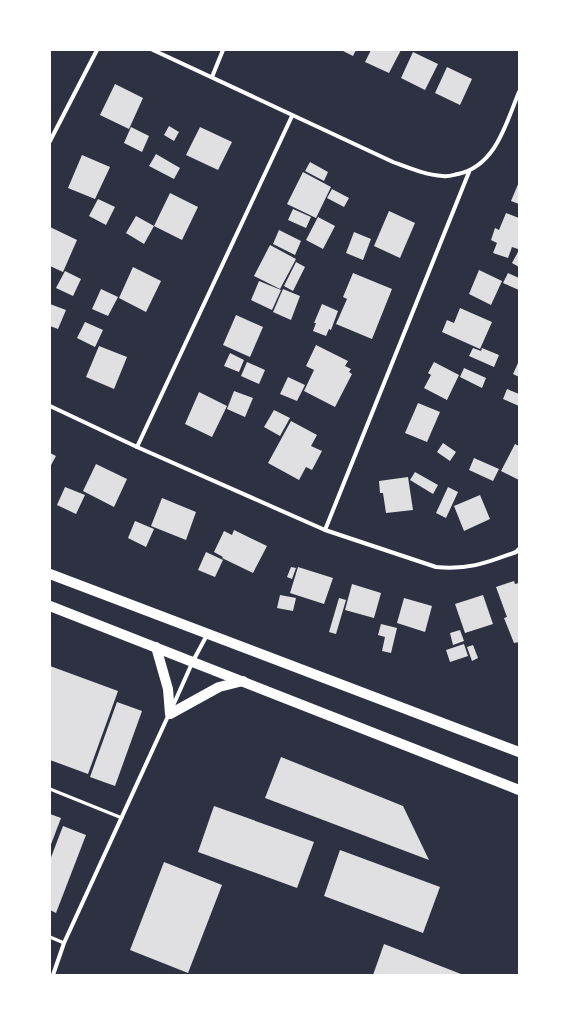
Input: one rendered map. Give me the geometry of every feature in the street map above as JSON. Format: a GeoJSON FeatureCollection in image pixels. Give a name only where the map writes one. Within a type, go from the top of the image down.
{"type":"FeatureCollection","features":[{"type":"Feature","properties":{"kind":"main road"},"geometry":{"type":"LineString","coordinates":[[50,574],[519,752]]}},
{"type":"Feature","properties":{"kind":"main road"},"geometry":{"type":"LineString","coordinates":[[50,606],[519,790]]}},
{"type":"Feature","properties":{"kind":"main road"},"geometry":{"type":"LineString","coordinates":[[156,647],[168,689],[170,714],[219,687],[243,681]]}},
{"type":"Feature","properties":{"kind":"street"},"geometry":{"type":"LineString","coordinates":[[50,141],[96,50]]}},
{"type":"Feature","properties":{"kind":"street"},"geometry":{"type":"LineString","coordinates":[[153,50],[393,162],[424,172],[444,176],[469,172],[484,161],[498,143],[519,92]]}},
{"type":"Feature","properties":{"kind":"street"},"geometry":{"type":"LineString","coordinates":[[212,78],[223,50]]}},
{"type":"Feature","properties":{"kind":"street"},"geometry":{"type":"LineString","coordinates":[[137,447],[292,116]]}},
{"type":"Feature","properties":{"kind":"street"},"geometry":{"type":"LineString","coordinates":[[324,530],[469,172]]}},
{"type":"Feature","properties":{"kind":"street"},"geometry":{"type":"LineString","coordinates":[[50,406],[137,447],[324,530],[436,567],[454,569],[479,566],[516,552],[519,549]]}},
{"type":"Feature","properties":{"kind":"street"},"geometry":{"type":"LineString","coordinates":[[53,975],[64,944],[207,634]]}},
{"type":"Feature","properties":{"kind":"lane"},"geometry":{"type":"LineString","coordinates":[[50,790],[122,818]]}},
{"type":"Feature","properties":{"kind":"lane"},"geometry":{"type":"LineString","coordinates":[[50,938],[64,944]]}},
{"type":"Feature","properties":{"kind":"building"},"geometry":{"type":"Polygon","coordinates":[[[341,50],[356,50],[353,56],[341,50]]]}},
{"type":"Feature","properties":{"kind":"building"},"geometry":{"type":"Polygon","coordinates":[[[371,50],[401,50],[389,73],[365,62],[371,50]]]}},
{"type":"Feature","properties":{"kind":"building"},"geometry":{"type":"Polygon","coordinates":[[[413,52],[438,64],[425,90],[401,78],[413,52]]]}},
{"type":"Feature","properties":{"kind":"building"},"geometry":{"type":"Polygon","coordinates":[[[447,67],[472,79],[460,105],[435,93],[447,67]]]}},
{"type":"Feature","properties":{"kind":"building"},"geometry":{"type":"Polygon","coordinates":[[[115,84],[143,98],[129,129],[100,115],[115,84]]]}},
{"type":"Feature","properties":{"kind":"building"},"geometry":{"type":"Polygon","coordinates":[[[169,126],[179,132],[174,141],[164,135],[169,126]]]}},
{"type":"Feature","properties":{"kind":"building"},"geometry":{"type":"Polygon","coordinates":[[[131,127],[149,136],[142,152],[124,143],[131,127]]]}},
{"type":"Feature","properties":{"kind":"building"},"geometry":{"type":"Polygon","coordinates":[[[200,127],[232,142],[218,170],[186,155],[200,127]]]}},
{"type":"Feature","properties":{"kind":"building"},"geometry":{"type":"Polygon","coordinates":[[[156,154],[180,168],[174,179],[149,166],[156,154]]]}},
{"type":"Feature","properties":{"kind":"building"},"geometry":{"type":"Polygon","coordinates":[[[82,155],[110,167],[95,199],[68,188],[82,155]]]}},
{"type":"Feature","properties":{"kind":"building"},"geometry":{"type":"Polygon","coordinates":[[[310,162],[328,172],[324,181],[305,171],[310,162]]]}},
{"type":"Feature","properties":{"kind":"building"},"geometry":{"type":"Polygon","coordinates":[[[303,172],[331,187],[316,218],[287,204],[303,172]]]}},
{"type":"Feature","properties":{"kind":"building"},"geometry":{"type":"Polygon","coordinates":[[[519,182],[519,204],[511,201],[519,182]]]}},
{"type":"Feature","properties":{"kind":"building"},"geometry":{"type":"Polygon","coordinates":[[[332,189],[349,198],[344,207],[327,198],[332,189]]]}},
{"type":"Feature","properties":{"kind":"building"},"geometry":{"type":"Polygon","coordinates":[[[170,193],[198,207],[182,240],[154,226],[170,193]]]}},
{"type":"Feature","properties":{"kind":"building"},"geometry":{"type":"Polygon","coordinates":[[[98,199],[115,207],[106,225],[89,216],[98,199]]]}},
{"type":"Feature","properties":{"kind":"building"},"geometry":{"type":"Polygon","coordinates":[[[293,209],[311,217],[306,228],[288,220],[293,209]]]}},
{"type":"Feature","properties":{"kind":"building"},"geometry":{"type":"Polygon","coordinates":[[[389,211],[415,223],[400,258],[374,246],[389,211]]]}},
{"type":"Feature","properties":{"kind":"building"},"geometry":{"type":"Polygon","coordinates":[[[506,213],[519,218],[519,246],[518,249],[512,247],[508,258],[493,253],[497,243],[491,240],[495,228],[499,230],[506,213]]]}},
{"type":"Feature","properties":{"kind":"building"},"geometry":{"type":"Polygon","coordinates":[[[136,216],[154,226],[144,244],[126,233],[136,216]]]}},
{"type":"Feature","properties":{"kind":"building"},"geometry":{"type":"Polygon","coordinates":[[[318,217],[335,226],[323,249],[306,240],[318,217]]]}},
{"type":"Feature","properties":{"kind":"building"},"geometry":{"type":"Polygon","coordinates":[[[50,227],[77,240],[63,272],[50,266],[50,227]]]}},
{"type":"Feature","properties":{"kind":"building"},"geometry":{"type":"Polygon","coordinates":[[[279,230],[301,241],[295,255],[273,244],[279,230]]]}},
{"type":"Feature","properties":{"kind":"building"},"geometry":{"type":"Polygon","coordinates":[[[354,232],[371,239],[363,260],[346,253],[354,232]]]}},
{"type":"Feature","properties":{"kind":"building"},"geometry":{"type":"Polygon","coordinates":[[[270,245],[296,259],[280,289],[254,276],[270,245]]]}},
{"type":"Feature","properties":{"kind":"building"},"geometry":{"type":"Polygon","coordinates":[[[519,250],[519,267],[512,263],[519,250]]]}},
{"type":"Feature","properties":{"kind":"building"},"geometry":{"type":"Polygon","coordinates":[[[296,262],[305,267],[293,291],[284,286],[296,262]]]}},
{"type":"Feature","properties":{"kind":"building"},"geometry":{"type":"Polygon","coordinates":[[[133,267],[161,281],[146,312],[119,298],[133,267]]]}},
{"type":"Feature","properties":{"kind":"building"},"geometry":{"type":"Polygon","coordinates":[[[479,270],[502,281],[491,305],[469,294],[479,270]]]}},
{"type":"Feature","properties":{"kind":"building"},"geometry":{"type":"Polygon","coordinates":[[[65,271],[81,279],[73,296],[56,288],[65,271]]]}},
{"type":"Feature","properties":{"kind":"building"},"geometry":{"type":"Polygon","coordinates":[[[353,273],[392,289],[372,339],[336,324],[347,299],[343,297],[353,273]]]}},
{"type":"Feature","properties":{"kind":"building"},"geometry":{"type":"Polygon","coordinates":[[[508,273],[519,278],[519,290],[503,283],[508,273]]]}},
{"type":"Feature","properties":{"kind":"building"},"geometry":{"type":"Polygon","coordinates":[[[259,281],[281,290],[272,310],[251,300],[259,281]]]}},
{"type":"Feature","properties":{"kind":"building"},"geometry":{"type":"Polygon","coordinates":[[[101,289],[118,297],[108,316],[92,309],[101,289]]]}},
{"type":"Feature","properties":{"kind":"building"},"geometry":{"type":"Polygon","coordinates":[[[283,289],[300,296],[291,320],[273,312],[283,289]]]}},
{"type":"Feature","properties":{"kind":"building"},"geometry":{"type":"Polygon","coordinates":[[[50,304],[66,310],[58,329],[50,326],[50,304]]]}},
{"type":"Feature","properties":{"kind":"building"},"geometry":{"type":"Polygon","coordinates":[[[322,304],[338,311],[331,330],[329,329],[326,336],[313,331],[316,323],[314,323],[322,304]]]}},
{"type":"Feature","properties":{"kind":"building"},"geometry":{"type":"Polygon","coordinates":[[[460,308],[492,322],[480,349],[442,332],[447,320],[454,323],[460,308]]]}},
{"type":"Feature","properties":{"kind":"building"},"geometry":{"type":"Polygon","coordinates":[[[236,315],[263,327],[250,357],[223,345],[236,315]]]}},
{"type":"Feature","properties":{"kind":"building"},"geometry":{"type":"Polygon","coordinates":[[[85,322],[103,330],[95,347],[77,338],[85,322]]]}},
{"type":"Feature","properties":{"kind":"building"},"geometry":{"type":"Polygon","coordinates":[[[316,345],[348,361],[345,366],[351,369],[349,372],[352,374],[335,407],[304,391],[314,370],[306,366],[316,345]]]}},
{"type":"Feature","properties":{"kind":"building"},"geometry":{"type":"Polygon","coordinates":[[[99,346],[127,357],[114,389],[86,377],[99,346]]]}},
{"type":"Feature","properties":{"kind":"building"},"geometry":{"type":"Polygon","coordinates":[[[473,348],[481,351],[482,348],[499,355],[494,367],[469,356],[473,348]]]}},
{"type":"Feature","properties":{"kind":"building"},"geometry":{"type":"Polygon","coordinates":[[[230,353],[244,360],[239,372],[224,366],[230,353]]]}},
{"type":"Feature","properties":{"kind":"building"},"geometry":{"type":"Polygon","coordinates":[[[247,362],[265,370],[259,384],[241,376],[247,362]]]}},
{"type":"Feature","properties":{"kind":"building"},"geometry":{"type":"Polygon","coordinates":[[[434,362],[459,375],[447,400],[424,388],[431,375],[428,373],[434,362]]]}},
{"type":"Feature","properties":{"kind":"building"},"geometry":{"type":"Polygon","coordinates":[[[519,363],[519,377],[513,374],[519,363]]]}},
{"type":"Feature","properties":{"kind":"building"},"geometry":{"type":"Polygon","coordinates":[[[464,368],[486,378],[482,388],[460,377],[464,368]]]}},
{"type":"Feature","properties":{"kind":"building"},"geometry":{"type":"Polygon","coordinates":[[[288,377],[305,385],[297,401],[280,394],[288,377]]]}},
{"type":"Feature","properties":{"kind":"building"},"geometry":{"type":"Polygon","coordinates":[[[507,389],[519,394],[519,406],[503,399],[507,389]]]}},
{"type":"Feature","properties":{"kind":"building"},"geometry":{"type":"Polygon","coordinates":[[[234,391],[253,398],[245,417],[227,409],[234,391]]]}},
{"type":"Feature","properties":{"kind":"building"},"geometry":{"type":"Polygon","coordinates":[[[199,392],[227,406],[212,437],[185,424],[199,392]]]}},
{"type":"Feature","properties":{"kind":"building"},"geometry":{"type":"Polygon","coordinates":[[[418,403],[440,412],[427,442],[405,433],[418,403]]]}},
{"type":"Feature","properties":{"kind":"building"},"geometry":{"type":"Polygon","coordinates":[[[274,410],[290,418],[280,436],[264,427],[274,410]]]}},
{"type":"Feature","properties":{"kind":"building"},"geometry":{"type":"Polygon","coordinates":[[[291,421],[317,435],[311,446],[322,451],[312,470],[306,467],[299,480],[268,463],[291,421]]]}},
{"type":"Feature","properties":{"kind":"building"},"geometry":{"type":"Polygon","coordinates":[[[443,443],[456,452],[450,461],[437,452],[443,443]]]}},
{"type":"Feature","properties":{"kind":"building"},"geometry":{"type":"Polygon","coordinates":[[[515,444],[519,446],[519,480],[501,471],[515,444]]]}},
{"type":"Feature","properties":{"kind":"building"},"geometry":{"type":"Polygon","coordinates":[[[50,453],[56,456],[50,467],[50,453]]]}},
{"type":"Feature","properties":{"kind":"building"},"geometry":{"type":"Polygon","coordinates":[[[474,458],[499,469],[493,481],[469,470],[474,458]]]}},
{"type":"Feature","properties":{"kind":"building"},"geometry":{"type":"Polygon","coordinates":[[[96,464],[127,479],[114,507],[83,491],[96,464]]]}},
{"type":"Feature","properties":{"kind":"building"},"geometry":{"type":"Polygon","coordinates":[[[415,472],[438,485],[433,494],[410,480],[415,472]]]}},
{"type":"Feature","properties":{"kind":"building"},"geometry":{"type":"Polygon","coordinates":[[[408,477],[413,510],[386,513],[383,493],[380,493],[379,481],[408,477]]]}},
{"type":"Feature","properties":{"kind":"building"},"geometry":{"type":"Polygon","coordinates":[[[65,487],[85,495],[76,514],[57,505],[65,487]]]}},
{"type":"Feature","properties":{"kind":"building"},"geometry":{"type":"Polygon","coordinates":[[[448,487],[458,492],[446,518],[436,513],[448,487]]]}},
{"type":"Feature","properties":{"kind":"building"},"geometry":{"type":"Polygon","coordinates":[[[480,495],[490,519],[464,531],[454,506],[480,495]]]}},
{"type":"Feature","properties":{"kind":"building"},"geometry":{"type":"Polygon","coordinates":[[[162,498],[196,512],[186,540],[151,526],[162,498]]]}},
{"type":"Feature","properties":{"kind":"building"},"geometry":{"type":"Polygon","coordinates":[[[135,521],[154,529],[146,547],[128,538],[135,521]]]}},
{"type":"Feature","properties":{"kind":"building"},"geometry":{"type":"Polygon","coordinates":[[[234,530],[267,546],[253,573],[222,558],[223,557],[214,552],[224,531],[232,535],[234,530]]]}},
{"type":"Feature","properties":{"kind":"building"},"geometry":{"type":"Polygon","coordinates":[[[206,552],[223,560],[215,577],[198,570],[206,552]]]}},
{"type":"Feature","properties":{"kind":"building"},"geometry":{"type":"Polygon","coordinates":[[[291,567],[296,568],[292,579],[287,577],[291,567]]]}},
{"type":"Feature","properties":{"kind":"building"},"geometry":{"type":"Polygon","coordinates":[[[298,567],[333,578],[324,604],[290,593],[298,567]]]}},
{"type":"Feature","properties":{"kind":"building"},"geometry":{"type":"Polygon","coordinates":[[[514,581],[515,584],[519,583],[519,642],[514,643],[504,618],[507,617],[496,587],[514,581]]]}},
{"type":"Feature","properties":{"kind":"building"},"geometry":{"type":"Polygon","coordinates":[[[352,584],[381,593],[374,618],[345,610],[352,584]]]}},
{"type":"Feature","properties":{"kind":"building"},"geometry":{"type":"Polygon","coordinates":[[[280,595],[296,598],[293,611],[277,608],[280,595]]]}},
{"type":"Feature","properties":{"kind":"building"},"geometry":{"type":"Polygon","coordinates":[[[483,595],[493,624],[465,633],[455,604],[483,595]]]}},
{"type":"Feature","properties":{"kind":"building"},"geometry":{"type":"Polygon","coordinates":[[[339,598],[346,600],[336,634],[329,632],[339,598]]]}},
{"type":"Feature","properties":{"kind":"building"},"geometry":{"type":"Polygon","coordinates":[[[404,598],[432,606],[425,632],[397,623],[404,598]]]}},
{"type":"Feature","properties":{"kind":"building"},"geometry":{"type":"Polygon","coordinates":[[[381,624],[397,628],[391,653],[382,651],[385,637],[378,635],[381,624]]]}},
{"type":"Feature","properties":{"kind":"building"},"geometry":{"type":"Polygon","coordinates":[[[460,630],[464,641],[453,645],[450,633],[460,630]]]}},
{"type":"Feature","properties":{"kind":"building"},"geometry":{"type":"Polygon","coordinates":[[[464,644],[468,656],[450,662],[446,650],[464,644]]]}},
{"type":"Feature","properties":{"kind":"building"},"geometry":{"type":"Polygon","coordinates":[[[473,645],[478,658],[472,661],[467,647],[473,645]]]}},
{"type":"Feature","properties":{"kind":"building"},"geometry":{"type":"Polygon","coordinates":[[[50,666],[118,691],[88,774],[50,760],[50,666]]]}},
{"type":"Feature","properties":{"kind":"building"},"geometry":{"type":"Polygon","coordinates":[[[117,702],[142,711],[115,786],[90,777],[117,702]]]}},
{"type":"Feature","properties":{"kind":"building"},"geometry":{"type":"Polygon","coordinates":[[[281,757],[403,806],[429,860],[265,798],[281,757]]]}},
{"type":"Feature","properties":{"kind":"building"},"geometry":{"type":"Polygon","coordinates":[[[214,806],[314,842],[297,888],[198,852],[214,806]]]}},
{"type":"Feature","properties":{"kind":"building"},"geometry":{"type":"Polygon","coordinates":[[[50,814],[61,818],[50,847],[50,814]]]}},
{"type":"Feature","properties":{"kind":"building"},"geometry":{"type":"Polygon","coordinates":[[[63,826],[86,835],[56,913],[50,910],[50,860],[63,826]]]}},
{"type":"Feature","properties":{"kind":"building"},"geometry":{"type":"Polygon","coordinates":[[[340,850],[440,887],[423,933],[324,896],[340,850]]]}},
{"type":"Feature","properties":{"kind":"building"},"geometry":{"type":"Polygon","coordinates":[[[164,862],[222,885],[188,973],[130,950],[164,862]]]}},
{"type":"Feature","properties":{"kind":"building"},"geometry":{"type":"Polygon","coordinates":[[[384,944],[461,974],[461,975],[373,975],[384,944]]]}}]}
